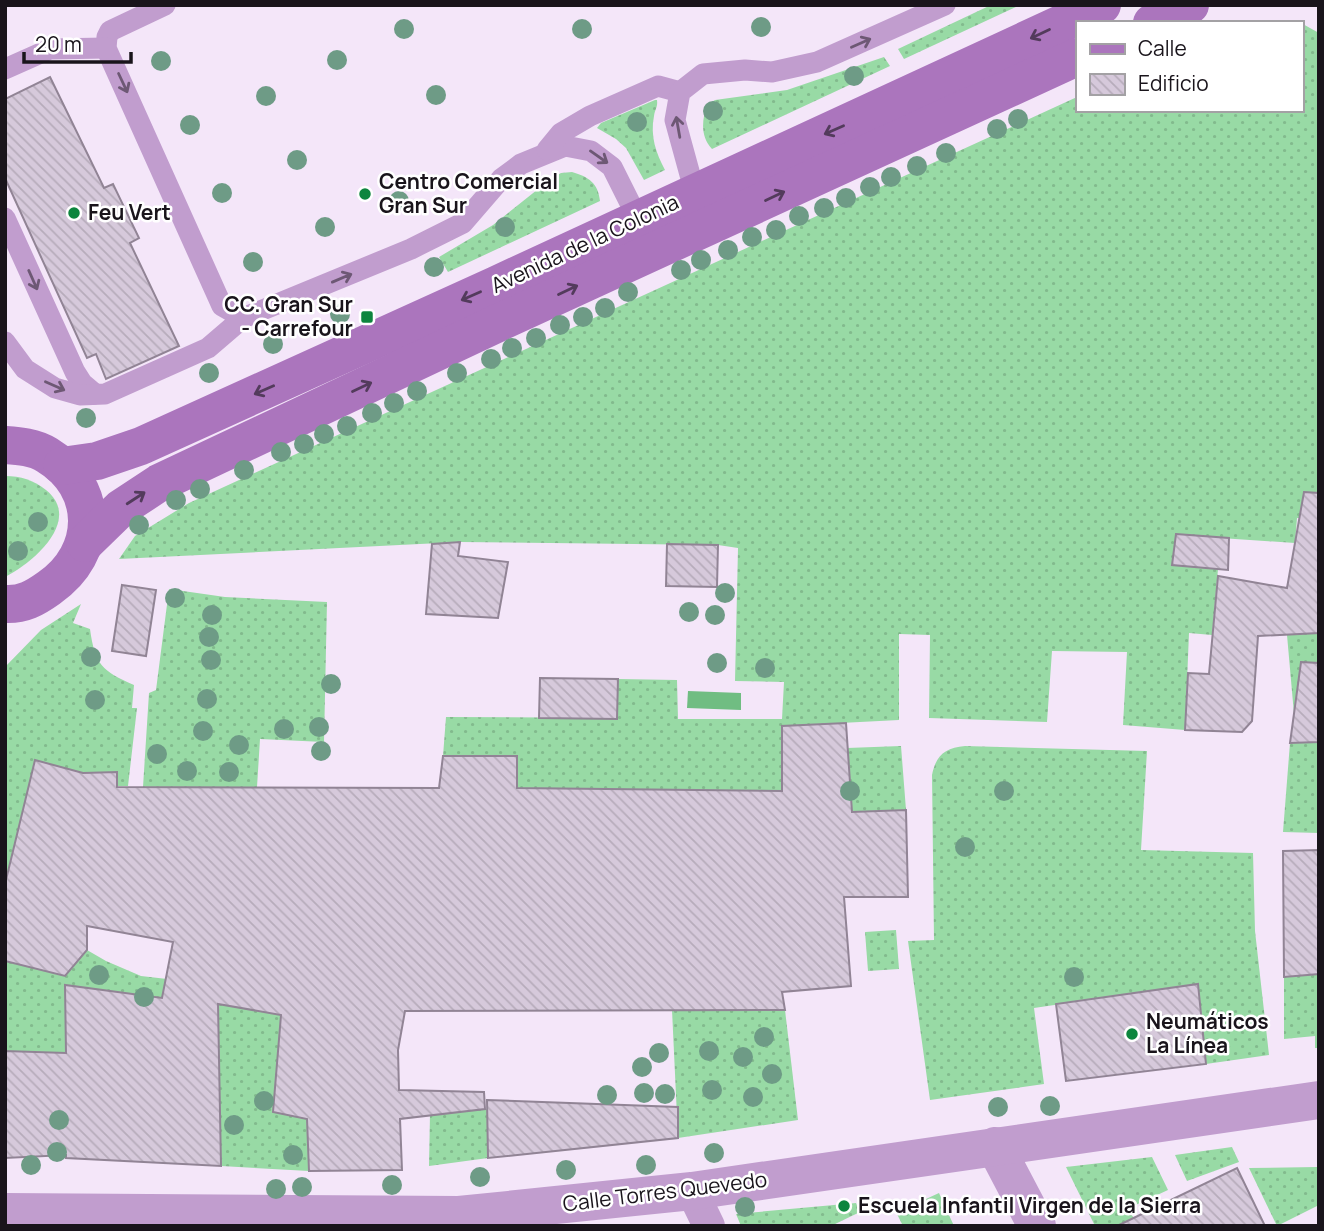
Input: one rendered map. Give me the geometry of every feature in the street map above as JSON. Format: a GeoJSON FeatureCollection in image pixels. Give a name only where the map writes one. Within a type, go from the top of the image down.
{"type":"FeatureCollection","features":[{"type":"Feature","properties":{"kind":"main road","name":"Avenida de la Colonia"},"geometry":{"type":"LineString","coordinates":[[62,466],[97,461],[141,446],[1102,5]]}},
{"type":"Feature","properties":{"kind":"main road"},"geometry":{"type":"LineString","coordinates":[[1156,21],[1190,5]]}},
{"type":"Feature","properties":{"kind":"main road","name":"Avenida de la Colonia"},"geometry":{"type":"LineString","coordinates":[[14,606],[54,584],[74,564],[85,543],[121,508],[159,483],[513,316],[1076,57]]}},
{"type":"Feature","properties":{"kind":"main road"},"geometry":{"type":"LineString","coordinates":[[12,442],[45,454],[62,466],[76,482],[88,522],[85,543]]}},
{"type":"Feature","properties":{"kind":"street","name":"Calle Torres Quevedo"},"geometry":{"type":"LineString","coordinates":[[5,1212],[459,1215],[692,1191],[1319,1101]]}},
{"type":"Feature","properties":{"kind":"street"},"geometry":{"type":"LineString","coordinates":[[996,1146],[1037,1226]]}},
{"type":"Feature","properties":{"kind":"street"},"geometry":{"type":"LineString","coordinates":[[692,1191],[709,1226]]}},
{"type":"Feature","properties":{"kind":"lane"},"geometry":{"type":"LineString","coordinates":[[165,5],[110,31],[106,48],[222,306],[243,318]]}},
{"type":"Feature","properties":{"kind":"lane"},"geometry":{"type":"LineString","coordinates":[[695,193],[676,120],[680,92],[702,74],[745,70],[772,72],[817,62],[945,5]]}},
{"type":"Feature","properties":{"kind":"lane"},"geometry":{"type":"LineString","coordinates":[[5,69],[50,49],[106,48]]}},
{"type":"Feature","properties":{"kind":"lane"},"geometry":{"type":"LineString","coordinates":[[545,152],[561,134],[590,116],[658,86],[680,92]]}},
{"type":"Feature","properties":{"kind":"lane"},"geometry":{"type":"LineString","coordinates":[[5,342],[25,369],[55,388],[80,395],[105,394],[208,348],[243,318],[411,249],[463,223],[501,179],[521,164],[565,146],[579,147],[604,159],[612,167],[638,219]]}},
{"type":"Feature","properties":{"kind":"lane"},"geometry":{"type":"LineString","coordinates":[[5,218],[75,372],[82,383],[95,394]]}},
{"type":"Feature","properties":{"kind":"shaded area"},"geometry":{"type":"Polygon","coordinates":[[[991,5],[1020,5],[904,59],[898,49],[991,5]]]}},
{"type":"Feature","properties":{"kind":"shaded area"},"geometry":{"type":"Polygon","coordinates":[[[1303,24],[1319,33],[1319,518],[1297,518],[1295,543],[1176,535],[1174,565],[1218,569],[1212,635],[1189,633],[1185,730],[1123,725],[1127,652],[1052,651],[1047,722],[929,718],[930,635],[899,634],[899,720],[782,726],[782,791],[847,748],[901,746],[906,810],[782,815],[517,788],[516,756],[443,756],[446,717],[617,718],[618,679],[677,680],[678,719],[782,719],[784,682],[735,681],[738,548],[718,545],[460,542],[119,559],[135,536],[189,503],[1076,97],[1076,112],[1303,112],[1303,24]]]}},
{"type":"Feature","properties":{"kind":"shaded area"},"geometry":{"type":"Polygon","coordinates":[[[884,57],[890,66],[712,149],[705,139],[705,111],[707,105],[715,100],[787,90],[884,57]]]}},
{"type":"Feature","properties":{"kind":"shaded area"},"geometry":{"type":"Polygon","coordinates":[[[655,100],[657,102],[653,137],[665,170],[644,180],[626,148],[597,128],[601,123],[655,100]]]}},
{"type":"Feature","properties":{"kind":"shaded area"},"geometry":{"type":"Polygon","coordinates":[[[572,172],[592,182],[600,201],[448,272],[439,257],[493,225],[552,178],[561,173],[572,172]]]}},
{"type":"Feature","properties":{"kind":"shaded area"},"geometry":{"type":"Polygon","coordinates":[[[5,476],[27,479],[46,490],[56,502],[59,514],[57,527],[50,540],[28,562],[5,577],[5,476]]]}},
{"type":"Feature","properties":{"kind":"shaded area"},"geometry":{"type":"Polygon","coordinates":[[[169,589],[225,597],[327,602],[324,742],[260,739],[257,787],[143,787],[149,693],[156,690],[169,589]]]}},
{"type":"Feature","properties":{"kind":"shaded area"},"geometry":{"type":"Polygon","coordinates":[[[81,604],[73,623],[90,629],[94,651],[107,671],[134,685],[132,708],[137,708],[128,786],[117,786],[117,772],[83,773],[35,760],[5,884],[5,667],[41,630],[81,604]]]}},
{"type":"Feature","properties":{"kind":"shaded area"},"geometry":{"type":"Polygon","coordinates":[[[1319,633],[1319,711],[1294,714],[1287,635],[1319,633]]]}},
{"type":"Feature","properties":{"kind":"shaded area"},"geometry":{"type":"Polygon","coordinates":[[[688,691],[741,693],[741,710],[687,708],[688,691]]]}},
{"type":"Feature","properties":{"kind":"shaded area"},"geometry":{"type":"Polygon","coordinates":[[[1319,742],[1319,833],[1283,832],[1290,743],[1319,742]]]}},
{"type":"Feature","properties":{"kind":"shaded area"},"geometry":{"type":"Polygon","coordinates":[[[965,746],[1147,751],[1141,850],[1253,853],[1255,931],[1269,1055],[1206,1064],[1197,984],[1034,1008],[1044,1084],[930,1100],[908,941],[934,940],[932,775],[942,754],[965,746]]]}},
{"type":"Feature","properties":{"kind":"shaded area"},"geometry":{"type":"Polygon","coordinates":[[[896,930],[899,969],[868,971],[865,932],[896,930]]]}},
{"type":"Feature","properties":{"kind":"shaded area"},"geometry":{"type":"Polygon","coordinates":[[[87,950],[141,976],[254,989],[251,1010],[275,1014],[290,1008],[280,1027],[273,1111],[307,1119],[309,1171],[221,1166],[66,985],[66,1158],[45,1156],[39,1052],[5,1051],[5,961],[65,976],[87,950]]]}},
{"type":"Feature","properties":{"kind":"shaded area"},"geometry":{"type":"Polygon","coordinates":[[[1319,974],[1319,1048],[1315,1048],[1315,1036],[1284,1039],[1284,977],[1319,974]]]}},
{"type":"Feature","properties":{"kind":"shaded area"},"geometry":{"type":"Polygon","coordinates":[[[672,1010],[785,1010],[798,1120],[678,1138],[672,1010]]]}},
{"type":"Feature","properties":{"kind":"shaded area"},"geometry":{"type":"Polygon","coordinates":[[[487,1109],[488,1158],[429,1166],[430,1114],[487,1109]]]}},
{"type":"Feature","properties":{"kind":"shaded area"},"geometry":{"type":"Polygon","coordinates":[[[1232,1147],[1239,1162],[1187,1181],[1175,1155],[1232,1147]]]}},
{"type":"Feature","properties":{"kind":"shaded area"},"geometry":{"type":"Polygon","coordinates":[[[1152,1157],[1168,1190],[1129,1208],[1137,1226],[1095,1226],[1066,1167],[1152,1157]]]}},
{"type":"Feature","properties":{"kind":"shaded area"},"geometry":{"type":"Polygon","coordinates":[[[1317,1167],[1319,1205],[1277,1226],[1249,1168],[1317,1167]]]}},
{"type":"Feature","properties":{"kind":"shaded area"},"geometry":{"type":"Polygon","coordinates":[[[939,1193],[954,1226],[903,1226],[895,1210],[939,1193]]]}},
{"type":"Feature","properties":{"kind":"shaded area"},"geometry":{"type":"Polygon","coordinates":[[[856,1203],[860,1212],[831,1226],[741,1226],[736,1214],[856,1203]]]}},
{"type":"Feature","properties":{"kind":"building","name":"Feu Vert"},"geometry":{"type":"Polygon","coordinates":[[[50,77],[104,188],[113,184],[139,238],[130,243],[179,346],[106,379],[96,354],[87,358],[5,178],[5,99],[50,77]]]}},
{"type":"Feature","properties":{"kind":"building"},"geometry":{"type":"Polygon","coordinates":[[[1304,492],[1319,493],[1319,633],[1258,636],[1252,721],[1242,732],[1185,730],[1188,673],[1209,674],[1218,576],[1287,588],[1304,492]]]}},
{"type":"Feature","properties":{"kind":"building"},"geometry":{"type":"Polygon","coordinates":[[[1176,534],[1229,538],[1228,570],[1172,565],[1176,534]]]}},
{"type":"Feature","properties":{"kind":"building"},"geometry":{"type":"Polygon","coordinates":[[[460,542],[458,556],[508,562],[498,618],[426,614],[432,544],[460,542]]]}},
{"type":"Feature","properties":{"kind":"building"},"geometry":{"type":"Polygon","coordinates":[[[667,544],[718,545],[717,587],[666,586],[667,544]]]}},
{"type":"Feature","properties":{"kind":"building"},"geometry":{"type":"Polygon","coordinates":[[[122,585],[156,590],[146,656],[112,651],[122,585]]]}},
{"type":"Feature","properties":{"kind":"building"},"geometry":{"type":"Polygon","coordinates":[[[1301,662],[1319,663],[1319,742],[1290,743],[1301,662]]]}},
{"type":"Feature","properties":{"kind":"building"},"geometry":{"type":"Polygon","coordinates":[[[540,678],[618,679],[617,719],[539,718],[540,678]]]}},
{"type":"Feature","properties":{"kind":"building"},"geometry":{"type":"Polygon","coordinates":[[[846,723],[852,812],[906,810],[908,897],[844,897],[851,986],[782,992],[785,1010],[405,1011],[398,1050],[399,1090],[484,1092],[485,1109],[400,1119],[402,1170],[309,1171],[307,1119],[273,1112],[281,1015],[218,1004],[221,1166],[66,1158],[66,1155],[5,1158],[5,1051],[66,1053],[65,985],[162,998],[173,942],[87,926],[87,950],[65,976],[5,961],[5,884],[35,760],[83,773],[117,772],[117,787],[439,788],[443,756],[517,756],[517,788],[782,791],[782,726],[846,723]]]}},
{"type":"Feature","properties":{"kind":"building"},"geometry":{"type":"Polygon","coordinates":[[[1319,850],[1319,974],[1284,977],[1283,851],[1319,850]]]}},
{"type":"Feature","properties":{"kind":"building","name":"Neumáticos La Línea"},"geometry":{"type":"Polygon","coordinates":[[[1198,984],[1206,1064],[1066,1081],[1056,1004],[1198,984]]]}},
{"type":"Feature","properties":{"kind":"building"},"geometry":{"type":"Polygon","coordinates":[[[487,1100],[678,1107],[678,1138],[488,1158],[487,1100]]]}},
{"type":"Feature","properties":{"kind":"building"},"geometry":{"type":"Polygon","coordinates":[[[1237,1168],[1265,1226],[1117,1226],[1237,1168]]]}},
{"type":"Feature","properties":{"kind":"place","name":"Centro Comercial Gran Sur"},"geometry":{"type":"Point","coordinates":[365,194]}},
{"type":"Feature","properties":{"kind":"place","name":"Feu Vert"},"geometry":{"type":"Point","coordinates":[74,213]}},
{"type":"Feature","properties":{"kind":"place","name":"CC. Gran Sur - Carrefour"},"geometry":{"type":"Point","coordinates":[367,317]}},
{"type":"Feature","properties":{"kind":"place","name":"Neumáticos La Línea"},"geometry":{"type":"Point","coordinates":[1132,1034]}},
{"type":"Feature","properties":{"kind":"place","name":"Escuela Infantil Virgen de la Sierra"},"geometry":{"type":"Point","coordinates":[844,1206]}}]}
